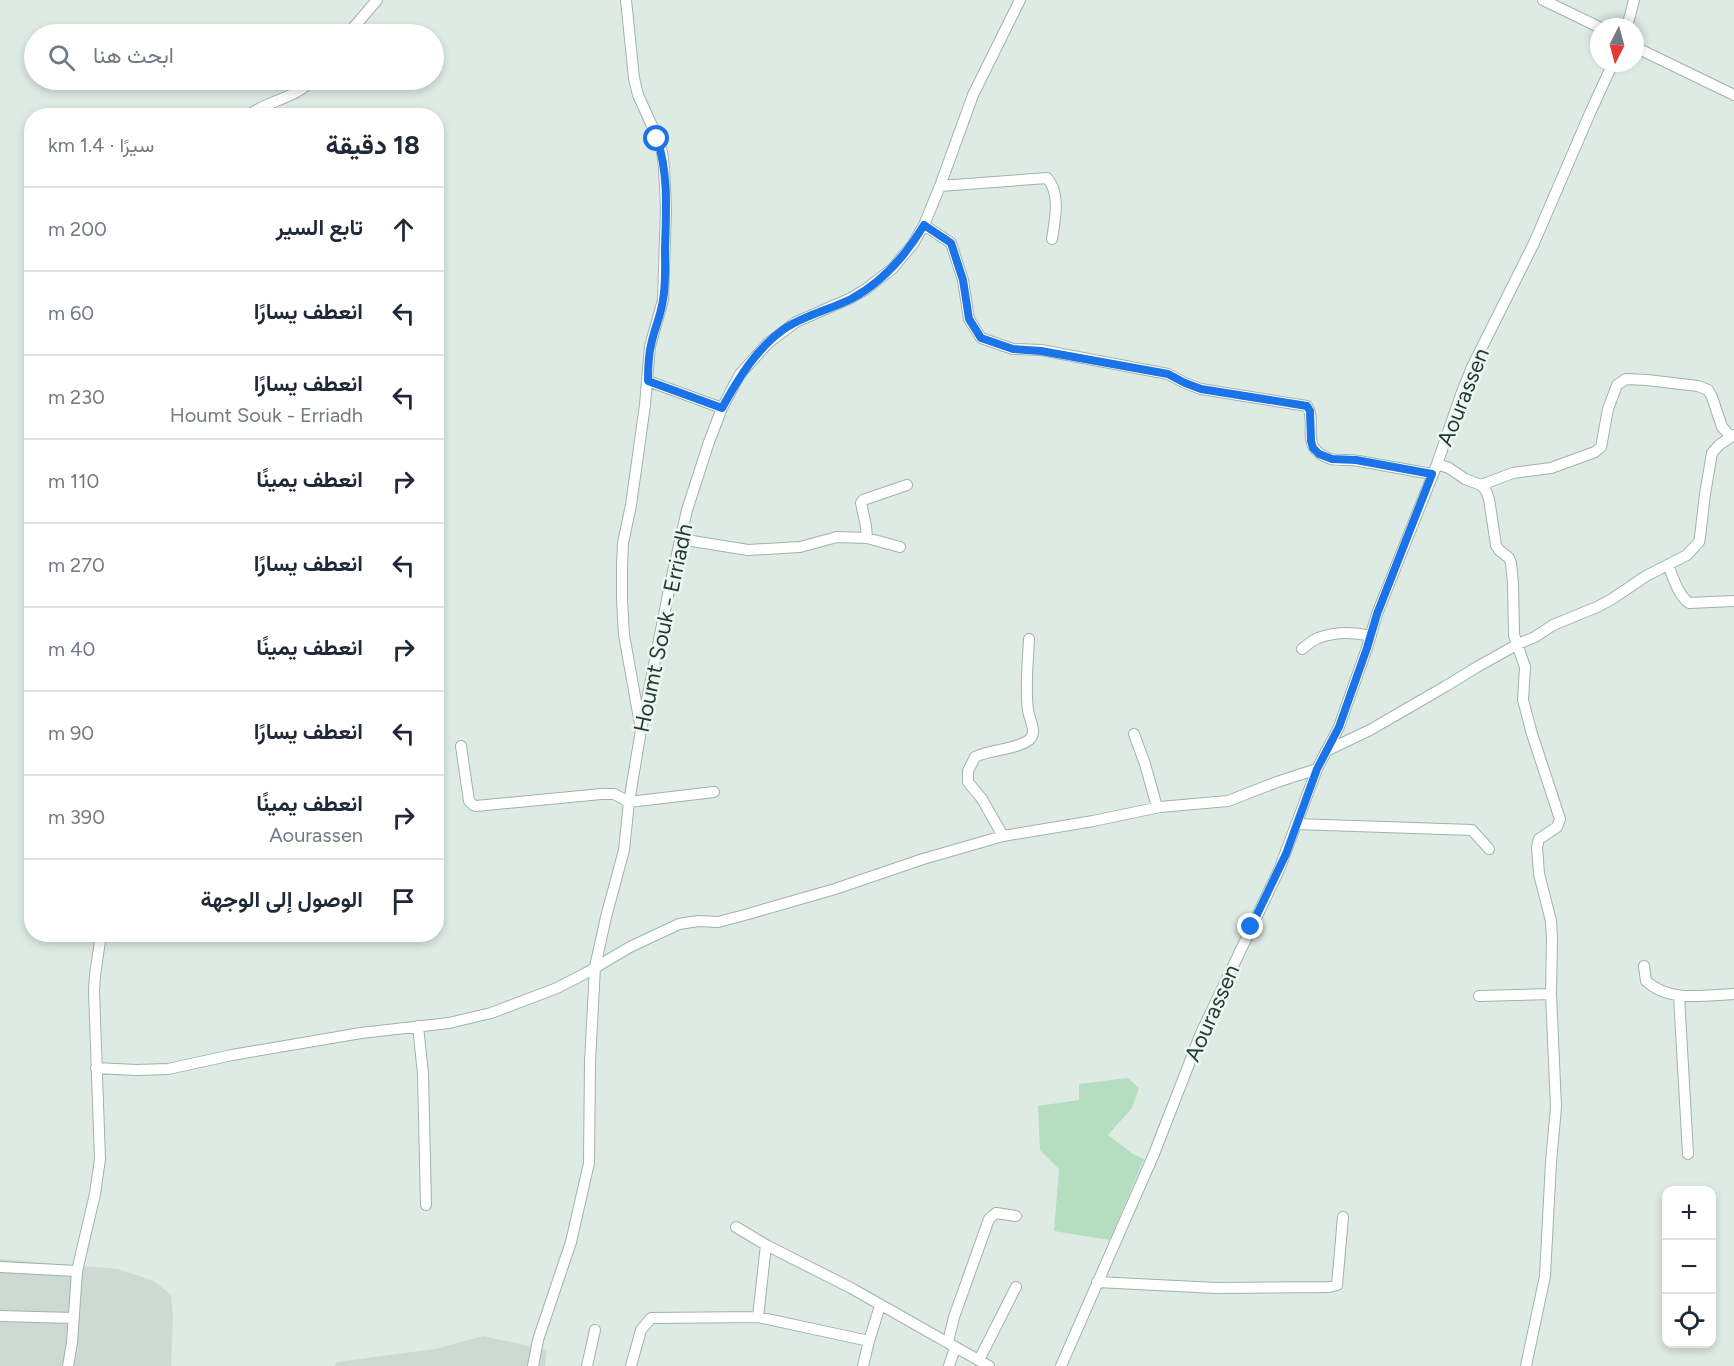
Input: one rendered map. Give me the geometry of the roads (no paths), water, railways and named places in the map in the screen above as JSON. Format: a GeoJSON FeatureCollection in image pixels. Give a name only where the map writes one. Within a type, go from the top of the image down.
{"type":"FeatureCollection","features":[{"type":"Feature","properties":{"kind":"street"},"geometry":{"type":"LineString","coordinates":[[357,24],[377,0]]}},
{"type":"Feature","properties":{"kind":"street"},"geometry":{"type":"LineString","coordinates":[[626,0],[636,86],[662,152],[666,209],[664,292],[650,346],[648,381],[631,505],[623,543],[624,635],[641,730]]}},
{"type":"Feature","properties":{"kind":"street","name":"Houmt Souk - Erriadh"},"geometry":{"type":"LineString","coordinates":[[533,1366],[538,1340],[571,1242],[589,1163],[590,1062],[595,967],[624,850],[641,730],[680,539],[722,408],[740,375],[768,343],[796,322],[851,298],[884,276],[913,244],[924,225],[940,186],[973,95],[1020,0]]}},
{"type":"Feature","properties":{"kind":"street"},"geometry":{"type":"LineString","coordinates":[[1543,0],[1590,23]]}},
{"type":"Feature","properties":{"kind":"street"},"geometry":{"type":"LineString","coordinates":[[1629,18],[1634,0]]}},
{"type":"Feature","properties":{"kind":"street"},"geometry":{"type":"LineString","coordinates":[[1644,51],[1734,95]]}},
{"type":"Feature","properties":{"kind":"street","name":"Aourassen"},"geometry":{"type":"LineString","coordinates":[[1061,1366],[1154,1154],[1201,1032],[1279,870],[1317,769],[1339,727],[1377,614],[1472,367],[1534,243],[1609,72]]}},
{"type":"Feature","properties":{"kind":"street"},"geometry":{"type":"LineString","coordinates":[[259,108],[301,90]]}},
{"type":"Feature","properties":{"kind":"street"},"geometry":{"type":"LineString","coordinates":[[940,186],[1047,178],[1053,184],[1056,211],[1052,239]]}},
{"type":"Feature","properties":{"kind":"street"},"geometry":{"type":"LineString","coordinates":[[924,225],[951,243],[963,280],[969,319],[981,338],[1013,349],[1041,351],[1168,374],[1201,389],[1307,406],[1310,411],[1311,441],[1313,448],[1319,454],[1332,459],[1434,469],[1449,468],[1465,479],[1481,485],[1486,491],[1496,545],[1511,563],[1514,635],[1524,667],[1523,700],[1560,819],[1557,827],[1539,839],[1537,847],[1539,874],[1551,921],[1551,994],[1556,1107],[1547,1255],[1540,1306],[1526,1366]]}},
{"type":"Feature","properties":{"kind":"street"},"geometry":{"type":"LineString","coordinates":[[1326,751],[1396,716],[1476,667],[1535,637],[1553,625],[1598,607],[1646,576],[1687,555],[1699,542],[1712,453],[1732,436],[1722,427],[1708,390],[1698,386],[1626,379],[1617,385],[1608,410],[1601,447],[1595,452],[1551,468],[1513,473],[1481,485]]}},
{"type":"Feature","properties":{"kind":"street"},"geometry":{"type":"LineString","coordinates":[[648,381],[722,408]]}},
{"type":"Feature","properties":{"kind":"street"},"geometry":{"type":"LineString","coordinates":[[867,538],[861,507],[862,500],[907,485]]}},
{"type":"Feature","properties":{"kind":"street"},"geometry":{"type":"LineString","coordinates":[[680,539],[748,550],[800,547],[837,537],[867,538],[900,547]]}},
{"type":"Feature","properties":{"kind":"street"},"geometry":{"type":"LineString","coordinates":[[1668,565],[1685,601],[1689,603],[1734,601]]}},
{"type":"Feature","properties":{"kind":"street"},"geometry":{"type":"LineString","coordinates":[[1302,649],[1318,638],[1354,632],[1371,636]]}},
{"type":"Feature","properties":{"kind":"street"},"geometry":{"type":"LineString","coordinates":[[1003,836],[967,777],[975,757],[1019,745],[1031,739],[1033,734],[1028,711],[1027,670],[1029,639]]}},
{"type":"Feature","properties":{"kind":"street"},"geometry":{"type":"LineString","coordinates":[[1134,734],[1157,807]]}},
{"type":"Feature","properties":{"kind":"street"},"geometry":{"type":"LineString","coordinates":[[461,746],[469,801],[473,805],[614,794],[629,802],[714,792]]}},
{"type":"Feature","properties":{"kind":"street"},"geometry":{"type":"LineString","coordinates":[[96,1068],[168,1069],[232,1054],[372,1031],[449,1023],[491,1014],[546,993],[630,947],[679,924],[698,921],[718,922],[741,916],[835,890],[923,859],[1003,836],[1093,821],[1157,807],[1228,801],[1317,769]]}},
{"type":"Feature","properties":{"kind":"street"},"geometry":{"type":"LineString","coordinates":[[1296,824],[1472,830],[1489,849]]}},
{"type":"Feature","properties":{"kind":"street"},"geometry":{"type":"LineString","coordinates":[[68,1366],[72,1343],[77,1271],[95,1194],[100,1160],[94,991],[100,942]]}},
{"type":"Feature","properties":{"kind":"street"},"geometry":{"type":"LineString","coordinates":[[1644,966],[1646,981],[1663,993],[1679,996],[1734,994]]}},
{"type":"Feature","properties":{"kind":"street"},"geometry":{"type":"LineString","coordinates":[[1479,996],[1551,994]]}},
{"type":"Feature","properties":{"kind":"street"},"geometry":{"type":"LineString","coordinates":[[1679,996],[1688,1154]]}},
{"type":"Feature","properties":{"kind":"street"},"geometry":{"type":"LineString","coordinates":[[418,1026],[423,1074],[426,1205]]}},
{"type":"Feature","properties":{"kind":"street"},"geometry":{"type":"LineString","coordinates":[[949,1366],[954,1317],[989,1219],[996,1214],[1016,1216]]}},
{"type":"Feature","properties":{"kind":"street"},"geometry":{"type":"LineString","coordinates":[[1097,1282],[1216,1288],[1329,1287],[1337,1285],[1343,1217]]}},
{"type":"Feature","properties":{"kind":"street"},"geometry":{"type":"LineString","coordinates":[[736,1227],[766,1245],[824,1273],[984,1363],[1016,1287]]}},
{"type":"Feature","properties":{"kind":"street"},"geometry":{"type":"LineString","coordinates":[[758,1317],[766,1245]]}},
{"type":"Feature","properties":{"kind":"street"},"geometry":{"type":"LineString","coordinates":[[0,1267],[77,1271]]}},
{"type":"Feature","properties":{"kind":"street"},"geometry":{"type":"LineString","coordinates":[[863,1366],[880,1306]]}},
{"type":"Feature","properties":{"kind":"street"},"geometry":{"type":"LineString","coordinates":[[0,1316],[73,1318]]}},
{"type":"Feature","properties":{"kind":"street"},"geometry":{"type":"LineString","coordinates":[[631,1366],[641,1330],[651,1318],[758,1317],[869,1341]]}},
{"type":"Feature","properties":{"kind":"street"},"geometry":{"type":"LineString","coordinates":[[587,1366],[595,1329]]}}]}
